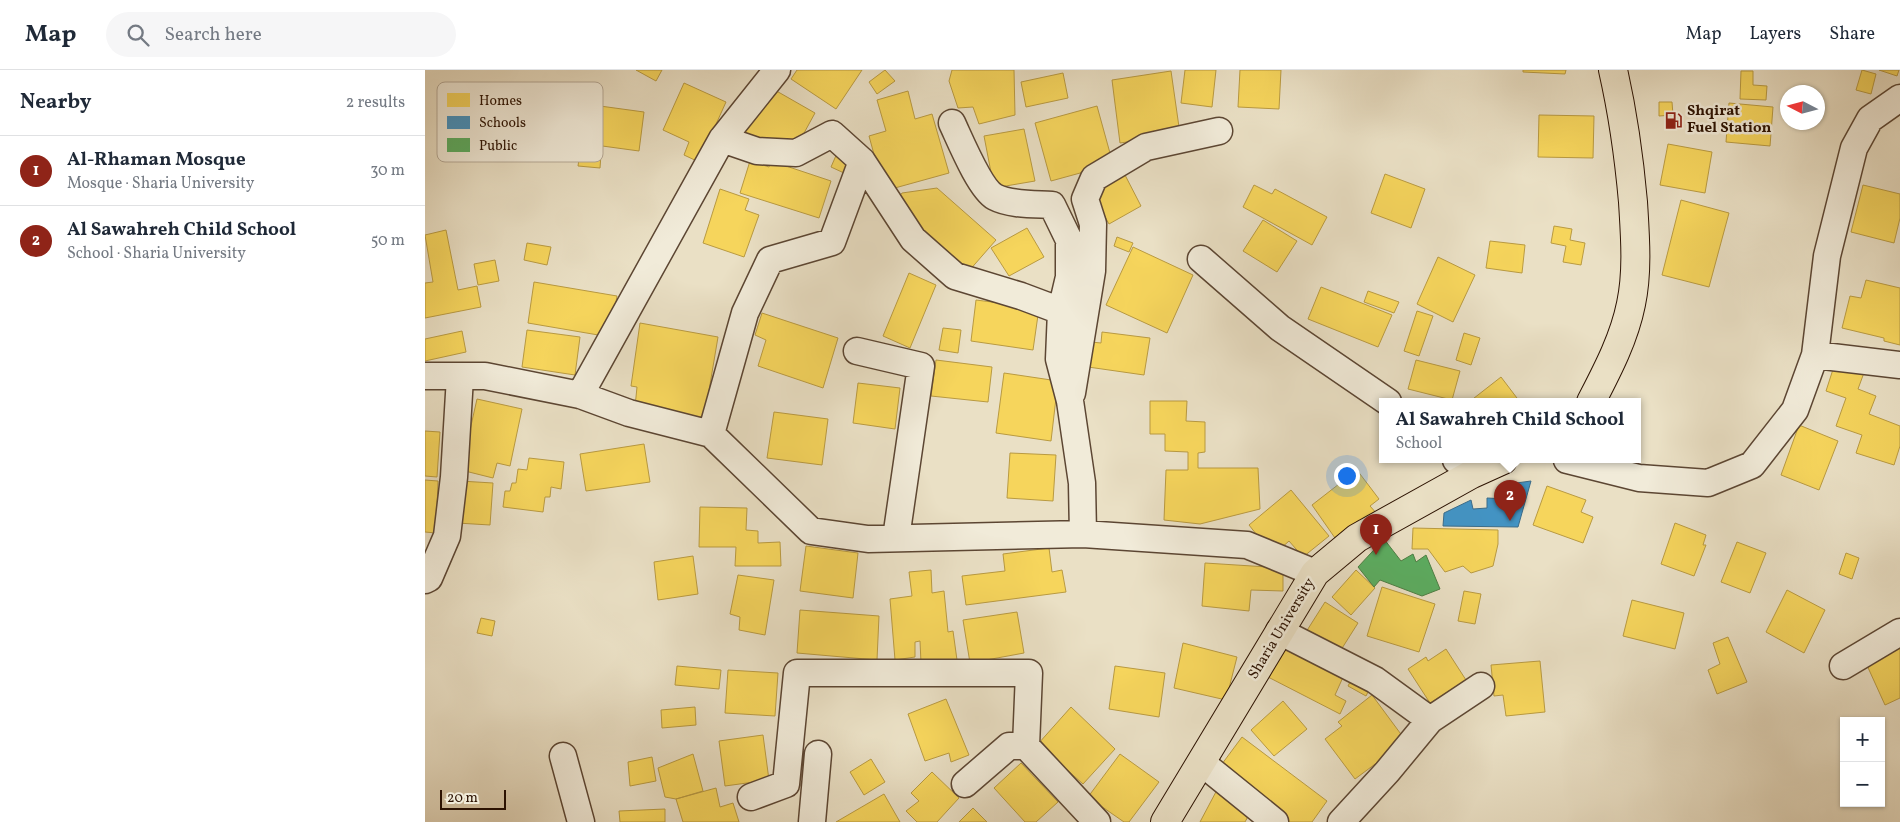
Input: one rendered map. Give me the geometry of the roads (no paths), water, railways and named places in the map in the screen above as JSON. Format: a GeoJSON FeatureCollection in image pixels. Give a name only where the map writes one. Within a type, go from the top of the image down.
{"type":"FeatureCollection","features":[{"type":"Feature","properties":{"kind":"main road"},"geometry":{"type":"LineString","coordinates":[[1593,398],[1622,338],[1632,304],[1635,276],[1636,234],[1630,167],[1621,102],[1613,70]]}},
{"type":"Feature","properties":{"kind":"main road","name":"Sharia University"},"geometry":{"type":"LineString","coordinates":[[1165,822],[1315,574],[1357,538],[1464,467],[1486,463]]}},
{"type":"Feature","properties":{"kind":"street"},"geometry":{"type":"LineString","coordinates":[[580,394],[722,139],[777,70]]}},
{"type":"Feature","properties":{"kind":"street"},"geometry":{"type":"LineString","coordinates":[[1579,463],[1639,478],[1708,483],[1752,465],[1795,410],[1815,355],[1827,256],[1854,148],[1870,119],[1900,98]]}},
{"type":"Feature","properties":{"kind":"street"},"geometry":{"type":"LineString","coordinates":[[952,123],[978,178],[993,196],[1013,201],[1052,205],[1069,240],[1069,277],[1061,311],[1059,359],[1071,401],[1082,483],[1083,534]]}},
{"type":"Feature","properties":{"kind":"street"},"geometry":{"type":"LineString","coordinates":[[1071,401],[1092,271],[1093,224],[1085,199],[1094,178],[1146,147],[1219,131]]}},
{"type":"Feature","properties":{"kind":"street"},"geometry":{"type":"LineString","coordinates":[[722,139],[757,151],[796,153],[832,134],[862,161],[913,239],[955,276],[1021,296],[1061,311]]}},
{"type":"Feature","properties":{"kind":"street"},"geometry":{"type":"LineString","coordinates":[[711,434],[745,313],[770,260],[832,242],[862,161]]}},
{"type":"Feature","properties":{"kind":"street"},"geometry":{"type":"LineString","coordinates":[[1201,259],[1280,328],[1382,398]]}},
{"type":"Feature","properties":{"kind":"street"},"geometry":{"type":"LineString","coordinates":[[857,351],[921,366],[895,538]]}},
{"type":"Feature","properties":{"kind":"street"},"geometry":{"type":"LineString","coordinates":[[1815,355],[1900,366]]}},
{"type":"Feature","properties":{"kind":"street"},"geometry":{"type":"LineString","coordinates":[[425,376],[485,376],[580,394],[629,413],[711,434],[811,531],[868,539],[1083,534],[1247,545],[1315,574]]}},
{"type":"Feature","properties":{"kind":"street"},"geometry":{"type":"LineString","coordinates":[[425,580],[429,578],[447,536],[454,477],[460,377]]}},
{"type":"Feature","properties":{"kind":"street"},"geometry":{"type":"LineString","coordinates":[[1279,632],[1375,680],[1430,720]]}},
{"type":"Feature","properties":{"kind":"street"},"geometry":{"type":"LineString","coordinates":[[1843,666],[1900,632]]}},
{"type":"Feature","properties":{"kind":"street"},"geometry":{"type":"LineString","coordinates":[[751,797],[786,784],[797,674],[1029,673],[1026,746],[1097,822]]}},
{"type":"Feature","properties":{"kind":"street"},"geometry":{"type":"LineString","coordinates":[[1341,822],[1387,772],[1430,720],[1481,686]]}},
{"type":"Feature","properties":{"kind":"street"},"geometry":{"type":"LineString","coordinates":[[965,784],[1009,746],[1026,746]]}},
{"type":"Feature","properties":{"kind":"street"},"geometry":{"type":"LineString","coordinates":[[812,822],[818,754]]}},
{"type":"Feature","properties":{"kind":"street"},"geometry":{"type":"LineString","coordinates":[[563,756],[581,822]]}},
{"type":"Feature","properties":{"kind":"street"},"geometry":{"type":"LineString","coordinates":[[1202,763],[1269,820]]}},
{"type":"Feature","properties":{"kind":"place","name":"Shqirat Fuel Station"},"geometry":{"type":"Point","coordinates":[1673,120]}},
{"type":"Feature","properties":{"kind":"place","name":"Al Sawahreh Child School"},"geometry":{"type":"Point","coordinates":[1510,521]}},
{"type":"Feature","properties":{"kind":"place","name":"Al-Rhaman Mosque"},"geometry":{"type":"Point","coordinates":[1376,555]}}]}
